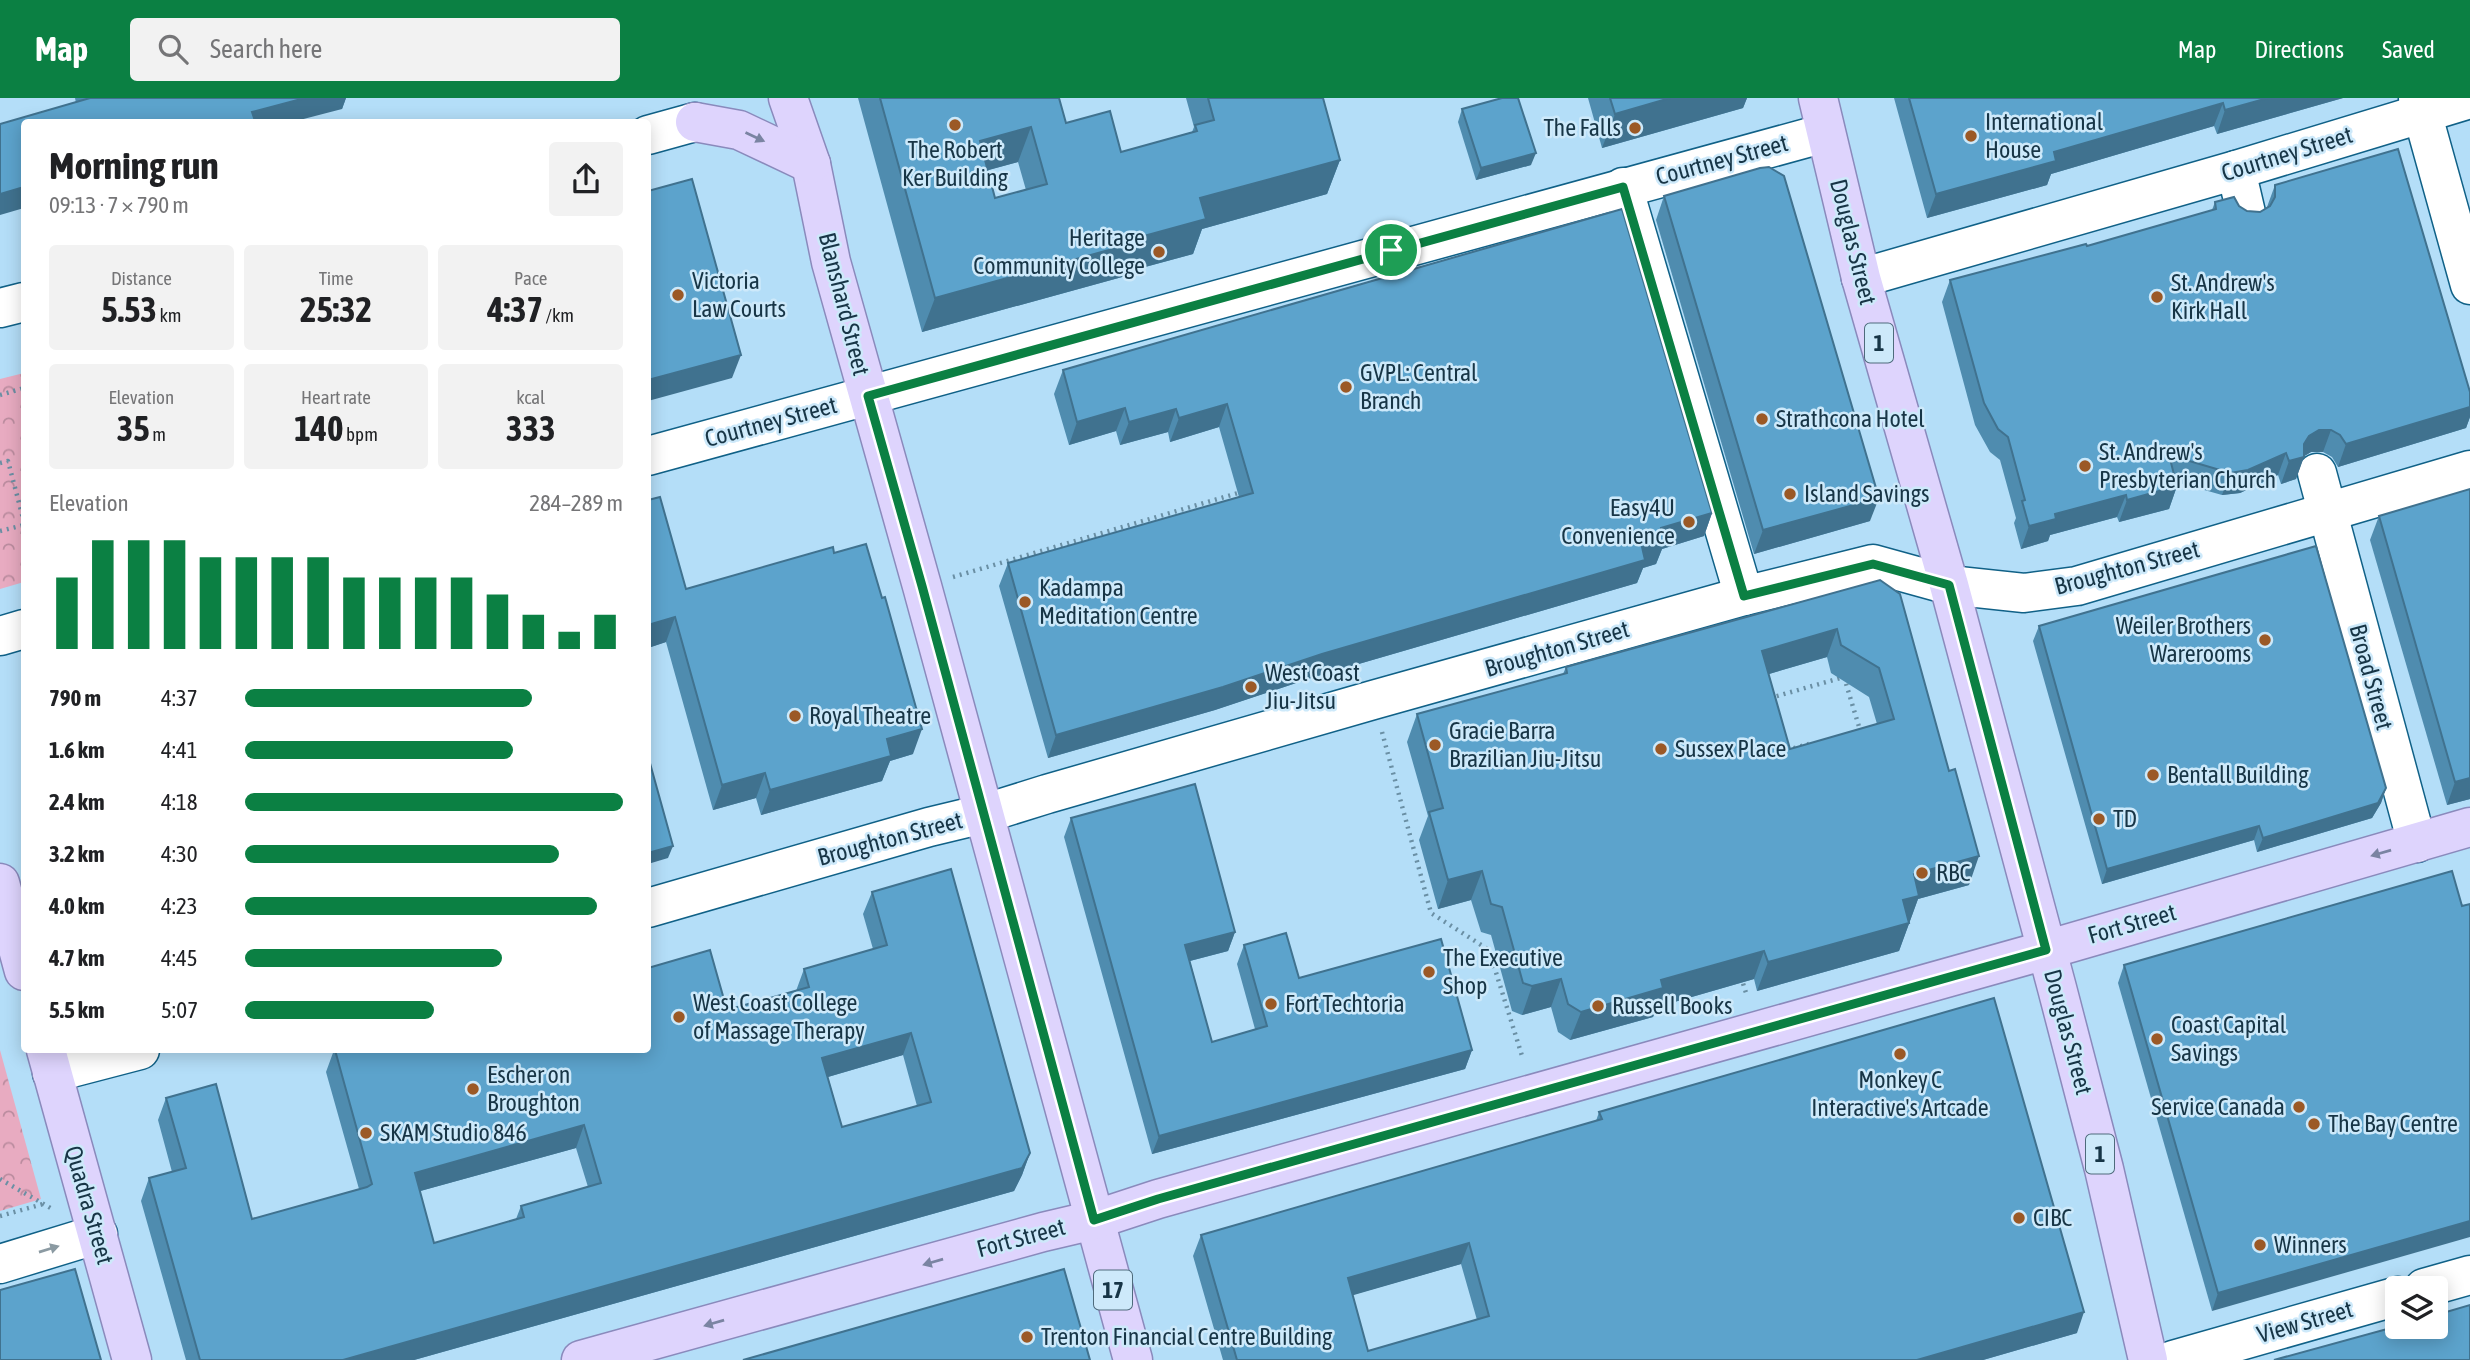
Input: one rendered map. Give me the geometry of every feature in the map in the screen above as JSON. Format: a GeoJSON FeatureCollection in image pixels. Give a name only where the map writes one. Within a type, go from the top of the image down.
{"type":"FeatureCollection","features":[{"type":"Feature","properties":{"kind":"main road"},"geometry":{"type":"LineString","coordinates":[[695,122],[725,98]]}},
{"type":"Feature","properties":{"kind":"main road","name":"Blanshard Street"},"geometry":{"type":"LineString","coordinates":[[788,98],[811,164],[831,262],[1133,1360]]}},
{"type":"Feature","properties":{"kind":"main road","name":"Douglas Street"},"geometry":{"type":"LineString","coordinates":[[1822,115],[1861,278],[1949,585],[2104,1169],[2148,1360]]}},
{"type":"Feature","properties":{"kind":"main road"},"geometry":{"type":"LineString","coordinates":[[695,122],[739,130],[811,164]]}},
{"type":"Feature","properties":{"kind":"main road","name":"Fort Street"},"geometry":{"type":"LineString","coordinates":[[581,1360],[1094,1220],[1158,1199],[2046,950],[2470,827]]}},
{"type":"Feature","properties":{"kind":"main road"},"geometry":{"type":"LineString","coordinates":[[0,883],[21,960]]}},
{"type":"Feature","properties":{"kind":"main road","name":"Quadra Street"},"geometry":{"type":"LineString","coordinates":[[49,1061],[132,1360]]}},
{"type":"Feature","properties":{"kind":"street","name":"Courtney Street"},"geometry":{"type":"LineString","coordinates":[[1861,278],[2236,170],[2420,106],[2470,99]]}},
{"type":"Feature","properties":{"kind":"street"},"geometry":{"type":"LineString","coordinates":[[2420,106],[2470,285]]}},
{"type":"Feature","properties":{"kind":"street","name":"Courtney Street"},"geometry":{"type":"LineString","coordinates":[[651,455],[1623,187],[1822,115]]}},
{"type":"Feature","properties":{"kind":"street"},"geometry":{"type":"LineString","coordinates":[[651,134],[695,122]]}},
{"type":"Feature","properties":{"kind":"street"},"geometry":{"type":"LineString","coordinates":[[2236,170],[2246,213]]}},
{"type":"Feature","properties":{"kind":"street"},"geometry":{"type":"LineString","coordinates":[[1623,187],[1744,596]]}},
{"type":"Feature","properties":{"kind":"street"},"geometry":{"type":"LineString","coordinates":[[0,308],[21,303]]}},
{"type":"Feature","properties":{"kind":"street","name":"Broughton Street"},"geometry":{"type":"LineString","coordinates":[[651,907],[929,827],[984,814],[1373,700],[1744,596],[1873,564],[1949,585],[2024,593],[2077,586],[2470,470]]}},
{"type":"Feature","properties":{"kind":"street","name":"Broad Street"},"geometry":{"type":"LineString","coordinates":[[2317,473],[2417,843]]}},
{"type":"Feature","properties":{"kind":"street"},"geometry":{"type":"LineString","coordinates":[[0,636],[21,630]]}},
{"type":"Feature","properties":{"kind":"street"},"geometry":{"type":"LineString","coordinates":[[49,1061],[115,1053]]}},
{"type":"Feature","properties":{"kind":"street"},"geometry":{"type":"LineString","coordinates":[[0,1264],[98,1234]]}},
{"type":"Feature","properties":{"kind":"street"},"geometry":{"type":"LineString","coordinates":[[2448,1281],[2470,1275]]}},
{"type":"Feature","properties":{"kind":"street","name":"View Street"},"geometry":{"type":"LineString","coordinates":[[2173,1360],[2385,1300]]}},
{"type":"Feature","properties":{"kind":"path"},"geometry":{"type":"LineString","coordinates":[[0,395],[21,389]]}},
{"type":"Feature","properties":{"kind":"path"},"geometry":{"type":"LineString","coordinates":[[0,463],[8,460],[21,512]]}},
{"type":"Feature","properties":{"kind":"path"},"geometry":{"type":"LineString","coordinates":[[16,491],[21,489]]}},
{"type":"Feature","properties":{"kind":"path"},"geometry":{"type":"LineString","coordinates":[[922,586],[1238,493]]}},
{"type":"Feature","properties":{"kind":"path"},"geometry":{"type":"LineString","coordinates":[[0,531],[21,525]]}},
{"type":"Feature","properties":{"kind":"path"},"geometry":{"type":"LineString","coordinates":[[1764,699],[1844,677],[1852,667]]}},
{"type":"Feature","properties":{"kind":"path"},"geometry":{"type":"LineString","coordinates":[[1844,677],[1860,730]]}},
{"type":"Feature","properties":{"kind":"path"},"geometry":{"type":"LineString","coordinates":[[1373,700],[1431,913],[1489,950],[1523,1059]]}},
{"type":"Feature","properties":{"kind":"path"},"geometry":{"type":"LineString","coordinates":[[1848,734],[1860,730],[1872,734]]}},
{"type":"Feature","properties":{"kind":"path"},"geometry":{"type":"LineString","coordinates":[[1777,753],[1812,743]]}},
{"type":"Feature","properties":{"kind":"path"},"geometry":{"type":"LineString","coordinates":[[1740,970],[1747,996]]}},
{"type":"Feature","properties":{"kind":"path"},"geometry":{"type":"LineString","coordinates":[[0,1179],[98,1234]]}},
{"type":"Feature","properties":{"kind":"path"},"geometry":{"type":"LineString","coordinates":[[0,1216],[43,1203]]}},
{"type":"Feature","properties":{"kind":"green space"},"geometry":{"type":"Polygon","coordinates":[[[21,374],[21,583],[0,589],[0,379],[21,374]]]}},
{"type":"Feature","properties":{"kind":"green space"},"geometry":{"type":"Polygon","coordinates":[[[0,1050],[41,1199],[0,1211],[0,1050]]]}},
{"type":"Feature","properties":{"kind":"building"},"geometry":{"type":"Polygon","coordinates":[[[90,98],[305,98],[252,112],[254,119],[21,119],[21,188],[0,194],[0,124],[90,98]]]}},
{"type":"Feature","properties":{"kind":"building"},"geometry":{"type":"Polygon","coordinates":[[[880,98],[1059,98],[1066,123],[1110,111],[1121,152],[1197,131],[1195,125],[1214,120],[1208,98],[1323,98],[1340,160],[1200,198],[1206,219],[1144,236],[1145,240],[935,298],[880,98]],[[1031,127],[980,141],[995,198],[1047,184],[1031,127]]]}},
{"type":"Feature","properties":{"kind":"building"},"geometry":{"type":"Polygon","coordinates":[[[1502,98],[1518,98],[1536,153],[1481,168],[1462,109],[1502,98]]]}},
{"type":"Feature","properties":{"kind":"building"},"geometry":{"type":"Polygon","coordinates":[[[1610,98],[1670,98],[1615,114],[1610,98]]]}},
{"type":"Feature","properties":{"kind":"building"},"geometry":{"type":"Polygon","coordinates":[[[1909,98],[2268,98],[2225,110],[2223,103],[2054,152],[2056,161],[1936,194],[1909,98]]]}},
{"type":"Feature","properties":{"kind":"building"},"geometry":{"type":"Polygon","coordinates":[[[2398,149],[2470,392],[2470,407],[2346,444],[2340,435],[2331,430],[2319,430],[2309,436],[2304,444],[2304,457],[2289,461],[2286,453],[2248,470],[2230,473],[2169,455],[2177,486],[2127,500],[2126,495],[2055,514],[2056,519],[2029,526],[2008,437],[1998,429],[1984,403],[1950,280],[2086,244],[2087,246],[2216,209],[2215,202],[2234,197],[2239,206],[2247,211],[2260,212],[2270,206],[2275,197],[2275,185],[2398,149]]]}},
{"type":"Feature","properties":{"kind":"building"},"geometry":{"type":"Polygon","coordinates":[[[1769,167],[1784,176],[1879,498],[1763,530],[1664,196],[1769,167]]]}},
{"type":"Feature","properties":{"kind":"building","name":"Victoria Law Courts"},"geometry":{"type":"Polygon","coordinates":[[[692,179],[741,355],[651,379],[651,190],[692,179]]]}},
{"type":"Feature","properties":{"kind":"building"},"geometry":{"type":"Polygon","coordinates":[[[1622,209],[1712,513],[1661,528],[1665,541],[1642,547],[1645,560],[1056,735],[1008,563],[1253,493],[1227,404],[1179,418],[1176,409],[1129,422],[1125,408],[1077,422],[1063,370],[1622,209]]]}},
{"type":"Feature","properties":{"kind":"building"},"geometry":{"type":"Polygon","coordinates":[[[2470,489],[2470,778],[2455,782],[2379,516],[2470,489]]]}},
{"type":"Feature","properties":{"kind":"building"},"geometry":{"type":"Polygon","coordinates":[[[660,497],[686,589],[833,547],[834,553],[866,544],[882,598],[885,597],[922,729],[887,739],[891,756],[770,790],[765,773],[722,785],[675,617],[651,624],[651,499],[660,497]]]}},
{"type":"Feature","properties":{"kind":"building"},"geometry":{"type":"Polygon","coordinates":[[[2316,546],[2386,788],[2378,803],[2263,838],[2259,826],[2107,869],[2039,626],[2316,546]]]}},
{"type":"Feature","properties":{"kind":"building"},"geometry":{"type":"Polygon","coordinates":[[[1880,580],[1900,594],[1949,771],[1955,769],[1979,856],[1914,874],[1919,896],[1903,900],[1909,923],[1768,962],[1764,951],[1661,980],[1663,988],[1581,1012],[1568,1004],[1561,979],[1532,986],[1523,983],[1502,907],[1491,904],[1482,871],[1448,880],[1429,812],[1443,808],[1417,714],[1567,673],[1566,667],[1880,580]],[[1837,629],[1762,651],[1790,749],[1894,719],[1879,668],[1841,645],[1837,629]]]}},
{"type":"Feature","properties":{"kind":"building"},"geometry":{"type":"Polygon","coordinates":[[[651,767],[673,846],[651,852],[651,767]]]}},
{"type":"Feature","properties":{"kind":"building"},"geometry":{"type":"Polygon","coordinates":[[[1195,784],[1235,932],[1185,945],[1212,1042],[1267,1026],[1244,945],[1286,933],[1299,978],[1441,939],[1472,1050],[1159,1136],[1071,818],[1195,784]]]}},
{"type":"Feature","properties":{"kind":"building"},"geometry":{"type":"Polygon","coordinates":[[[951,869],[1030,1153],[1022,1168],[343,1360],[200,1360],[149,1178],[186,1168],[166,1098],[216,1084],[252,1219],[372,1184],[336,1053],[651,1053],[651,967],[710,950],[727,1010],[809,987],[804,969],[887,945],[872,892],[951,869]],[[911,1033],[822,1058],[842,1127],[931,1102],[911,1033]],[[584,1125],[415,1173],[434,1243],[524,1217],[521,1206],[601,1183],[584,1125]]]}},
{"type":"Feature","properties":{"kind":"building","name":"The Bay Centre"},"geometry":{"type":"Polygon","coordinates":[[[2452,871],[2462,906],[2470,904],[2470,1221],[2218,1293],[2124,965],[2452,871]]]}},
{"type":"Feature","properties":{"kind":"building"},"geometry":{"type":"Polygon","coordinates":[[[1994,998],[2084,1312],[1917,1360],[1237,1360],[1201,1235],[1602,1119],[1599,1112],[1994,998]],[[1469,1243],[1348,1278],[1368,1351],[1489,1316],[1469,1243]]]}},
{"type":"Feature","properties":{"kind":"building"},"geometry":{"type":"Polygon","coordinates":[[[75,1269],[101,1360],[0,1360],[0,1290],[75,1269]]]}},
{"type":"Feature","properties":{"kind":"building"},"geometry":{"type":"Polygon","coordinates":[[[1064,1269],[1090,1360],[743,1360],[1064,1269]]]}},
{"type":"Feature","properties":{"kind":"building"},"geometry":{"type":"Polygon","coordinates":[[[2470,1305],[2470,1360],[2274,1360],[2385,1330],[2385,1339],[2448,1339],[2448,1311],[2470,1305]]]}},
{"type":"Feature","properties":{"kind":"place","name":"The Robert Ker Building"},"geometry":{"type":"Point","coordinates":[955,125]}},
{"type":"Feature","properties":{"kind":"place","name":"The Falls"},"geometry":{"type":"Point","coordinates":[1635,128]}},
{"type":"Feature","properties":{"kind":"place","name":"International House"},"geometry":{"type":"Point","coordinates":[1971,136]}},
{"type":"Feature","properties":{"kind":"place","name":"Heritage Community College"},"geometry":{"type":"Point","coordinates":[1159,252]}},
{"type":"Feature","properties":{"kind":"place","name":"Victoria Law Courts"},"geometry":{"type":"Point","coordinates":[678,295]}},
{"type":"Feature","properties":{"kind":"place","name":"St. Andrew's Kirk Hall"},"geometry":{"type":"Point","coordinates":[2157,297]}},
{"type":"Feature","properties":{"kind":"place","name":"GVPL: Central Branch"},"geometry":{"type":"Point","coordinates":[1346,387]}},
{"type":"Feature","properties":{"kind":"place","name":"Strathcona Hotel"},"geometry":{"type":"Point","coordinates":[1762,419]}},
{"type":"Feature","properties":{"kind":"place","name":"St. Andrew's Presbyterian Church"},"geometry":{"type":"Point","coordinates":[2085,466]}},
{"type":"Feature","properties":{"kind":"place","name":"Island Savings"},"geometry":{"type":"Point","coordinates":[1790,494]}},
{"type":"Feature","properties":{"kind":"place","name":"Easy4U Convenience"},"geometry":{"type":"Point","coordinates":[1689,522]}},
{"type":"Feature","properties":{"kind":"place","name":"Kadampa Meditation Centre"},"geometry":{"type":"Point","coordinates":[1025,602]}},
{"type":"Feature","properties":{"kind":"place","name":"Weiler Brothers Warerooms"},"geometry":{"type":"Point","coordinates":[2265,640]}},
{"type":"Feature","properties":{"kind":"place","name":"West Coast Jiu-Jitsu"},"geometry":{"type":"Point","coordinates":[1251,687]}},
{"type":"Feature","properties":{"kind":"place","name":"Royal Theatre"},"geometry":{"type":"Point","coordinates":[795,716]}},
{"type":"Feature","properties":{"kind":"place","name":"Gracie Barra Brazilian Jiu-Jitsu"},"geometry":{"type":"Point","coordinates":[1435,745]}},
{"type":"Feature","properties":{"kind":"place","name":"Sussex Place"},"geometry":{"type":"Point","coordinates":[1661,749]}},
{"type":"Feature","properties":{"kind":"place","name":"Bentall Building"},"geometry":{"type":"Point","coordinates":[2153,775]}},
{"type":"Feature","properties":{"kind":"place","name":"TD"},"geometry":{"type":"Point","coordinates":[2099,819]}},
{"type":"Feature","properties":{"kind":"place","name":"RBC"},"geometry":{"type":"Point","coordinates":[1922,873]}},
{"type":"Feature","properties":{"kind":"place","name":"The Executive Shop"},"geometry":{"type":"Point","coordinates":[1429,972]}},
{"type":"Feature","properties":{"kind":"place","name":"Fort Techtoria"},"geometry":{"type":"Point","coordinates":[1271,1004]}},
{"type":"Feature","properties":{"kind":"place","name":"Russell Books"},"geometry":{"type":"Point","coordinates":[1598,1006]}},
{"type":"Feature","properties":{"kind":"place","name":"West Coast College of Massage Therapy"},"geometry":{"type":"Point","coordinates":[679,1017]}},
{"type":"Feature","properties":{"kind":"place","name":"Coast Capital Savings"},"geometry":{"type":"Point","coordinates":[2157,1039]}},
{"type":"Feature","properties":{"kind":"place","name":"Monkey C Interactive's Artcade"},"geometry":{"type":"Point","coordinates":[1900,1054]}},
{"type":"Feature","properties":{"kind":"place","name":"Escher on Broughton"},"geometry":{"type":"Point","coordinates":[473,1089]}},
{"type":"Feature","properties":{"kind":"place","name":"Service Canada"},"geometry":{"type":"Point","coordinates":[2299,1107]}},
{"type":"Feature","properties":{"kind":"place","name":"The Bay Centre"},"geometry":{"type":"Point","coordinates":[2314,1124]}},
{"type":"Feature","properties":{"kind":"place","name":"SKAM Studio 846"},"geometry":{"type":"Point","coordinates":[366,1133]}},
{"type":"Feature","properties":{"kind":"place","name":"CIBC"},"geometry":{"type":"Point","coordinates":[2019,1218]}},
{"type":"Feature","properties":{"kind":"place","name":"Winners"},"geometry":{"type":"Point","coordinates":[2260,1245]}},
{"type":"Feature","properties":{"kind":"place","name":"Trenton Financial Centre Building"},"geometry":{"type":"Point","coordinates":[1027,1337]}},
{"type":"Feature","properties":{"kind":"route"},"geometry":{"type":"LineString","coordinates":[[1623,187],[1744,596],[1873,564],[1949,585],[2046,950],[1158,1199],[1094,1220],[868,396],[1391,250],[1623,187]]}}]}
